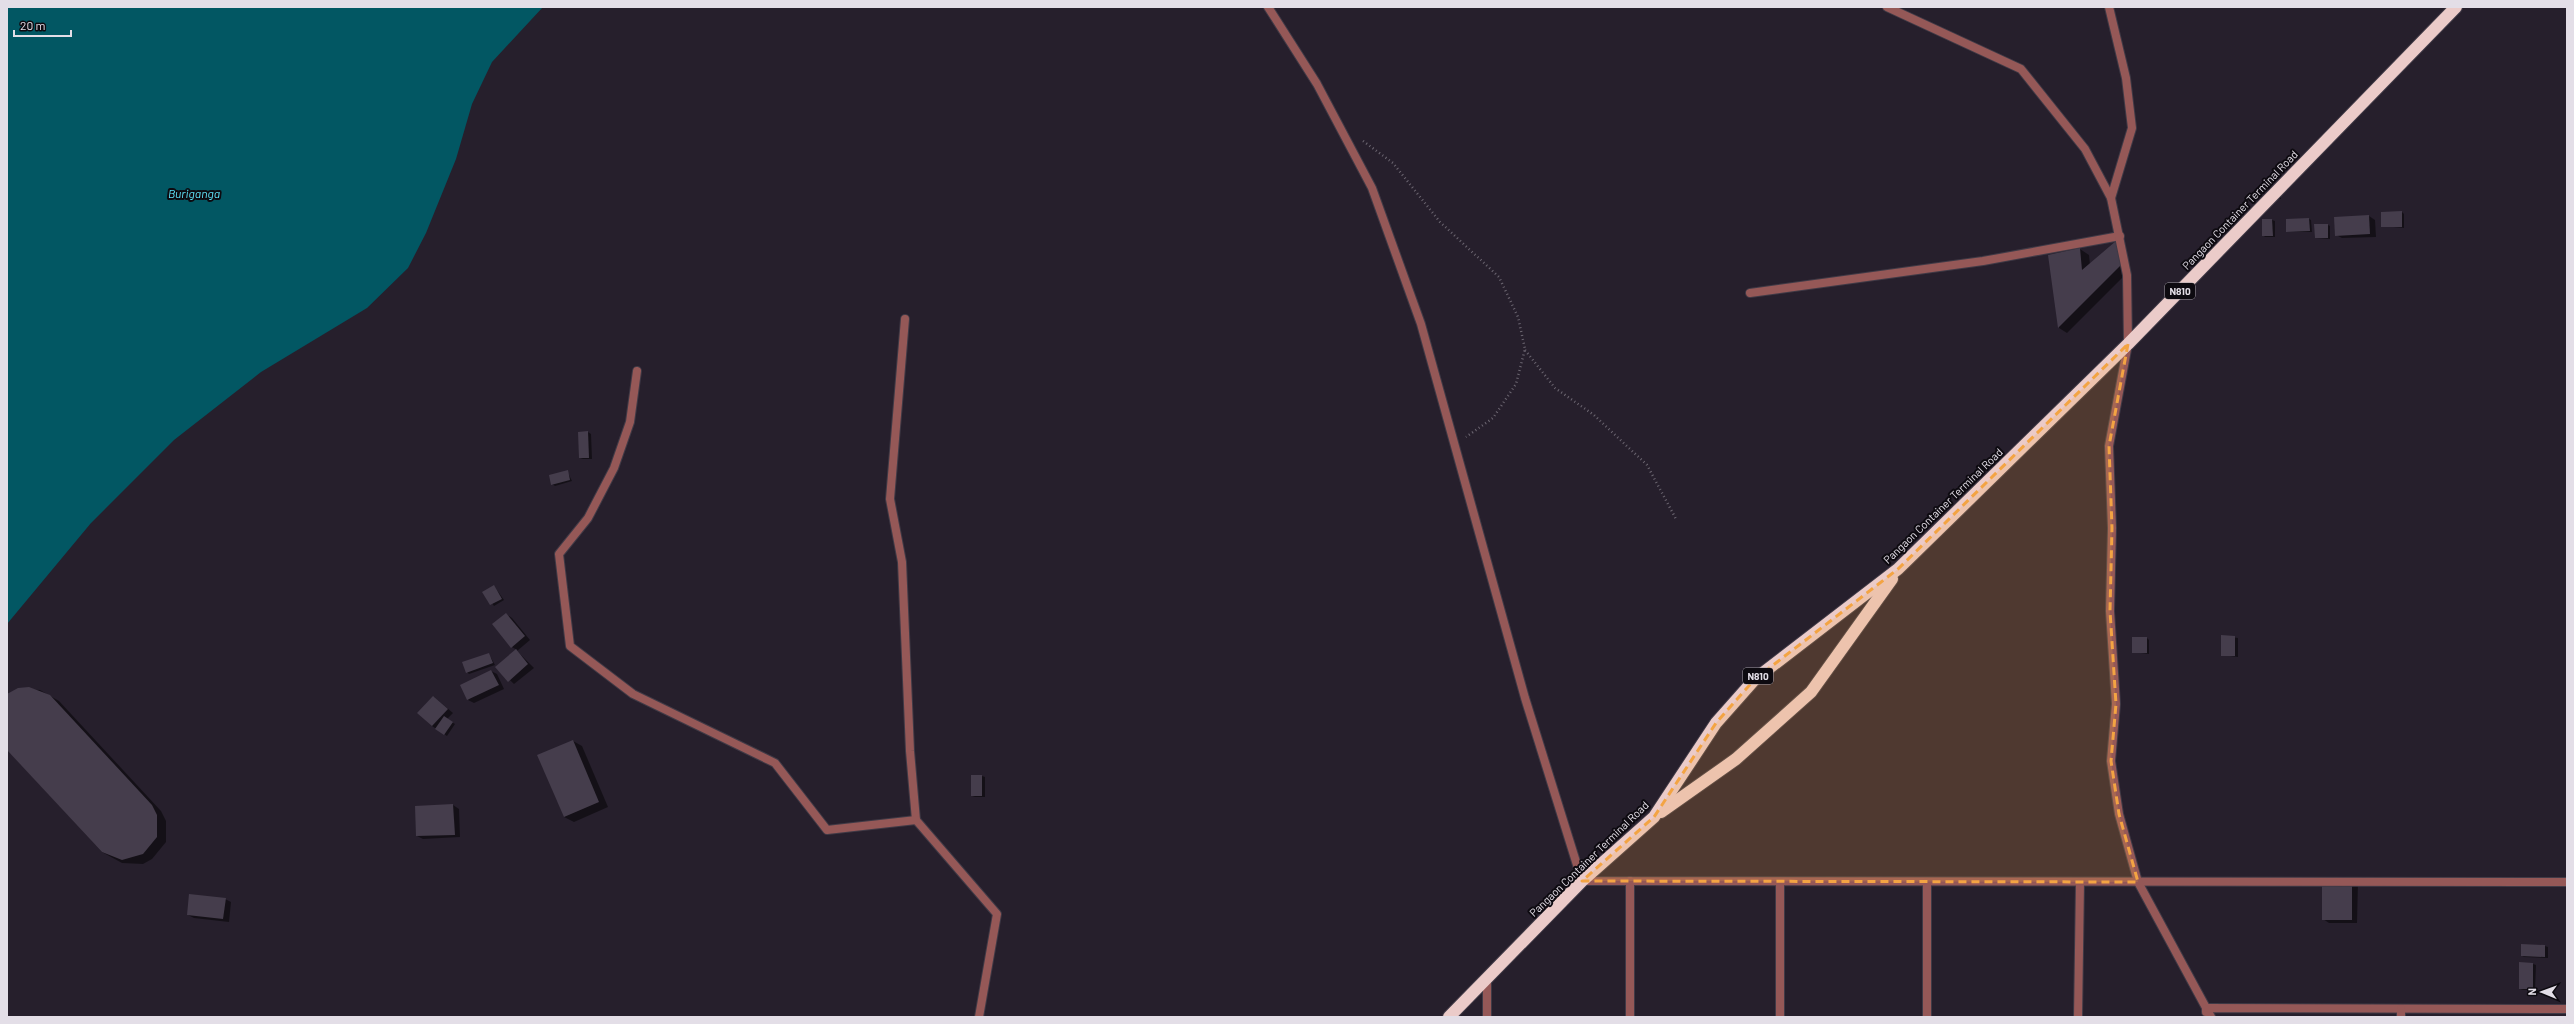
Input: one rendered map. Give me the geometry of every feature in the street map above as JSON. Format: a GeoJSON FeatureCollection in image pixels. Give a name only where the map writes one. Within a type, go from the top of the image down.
{"type":"FeatureCollection","features":[{"type":"Feature","properties":{"kind":"highway","name":"Pangaon Container Terminal Road"},"geometry":{"type":"LineString","coordinates":[[1449,1017],[1487,980],[1582,881],[1654,818],[1716,723],[1755,679],[1898,569],[2128,344],[2456,7]]}},
{"type":"Feature","properties":{"kind":"highway","name":"N810"},"geometry":{"type":"LineString","coordinates":[[1654,818],[1736,759],[1812,692],[1898,569]]}},
{"type":"Feature","properties":{"kind":"street"},"geometry":{"type":"LineString","coordinates":[[1268,7],[1317,84],[1372,188],[1420,324],[1525,698],[1582,881],[2567,882]]}},
{"type":"Feature","properties":{"kind":"street"},"geometry":{"type":"LineString","coordinates":[[1886,7],[2020,69],[2085,149],[2111,198],[2120,236],[2126,275],[2128,344],[2109,446],[2112,528],[2110,611],[2116,704],[2111,761],[2119,814],[2138,882],[2211,1017]]}},
{"type":"Feature","properties":{"kind":"street"},"geometry":{"type":"LineString","coordinates":[[2109,7],[2126,78],[2132,128],[2111,198]]}},
{"type":"Feature","properties":{"kind":"street"},"geometry":{"type":"LineString","coordinates":[[1750,292],[1983,261],[2120,236]]}},
{"type":"Feature","properties":{"kind":"street"},"geometry":{"type":"LineString","coordinates":[[905,319],[890,499],[902,562],[910,751],[916,820],[997,914],[979,1017]]}},
{"type":"Feature","properties":{"kind":"street"},"geometry":{"type":"LineString","coordinates":[[637,371],[630,422],[614,468],[588,518],[559,554],[570,646],[634,694],[775,763],[827,830],[916,820]]}},
{"type":"Feature","properties":{"kind":"street"},"geometry":{"type":"LineString","coordinates":[[1630,881],[1630,1017]]}},
{"type":"Feature","properties":{"kind":"street"},"geometry":{"type":"LineString","coordinates":[[1780,882],[1780,1017]]}},
{"type":"Feature","properties":{"kind":"street"},"geometry":{"type":"LineString","coordinates":[[1927,882],[1927,1017]]}},
{"type":"Feature","properties":{"kind":"street"},"geometry":{"type":"LineString","coordinates":[[2078,1017],[2080,882]]}},
{"type":"Feature","properties":{"kind":"street"},"geometry":{"type":"LineString","coordinates":[[1487,980],[1487,1017]]}},
{"type":"Feature","properties":{"kind":"street"},"geometry":{"type":"LineString","coordinates":[[2206,1008],[2401,1013],[2567,1010]]}},
{"type":"Feature","properties":{"kind":"street"},"geometry":{"type":"LineString","coordinates":[[2206,1008],[2206,1017]]}},
{"type":"Feature","properties":{"kind":"path"},"geometry":{"type":"LineString","coordinates":[[1362,140],[1393,163],[1440,222],[1499,277],[1518,317],[1525,349],[1555,388],[1594,415],[1647,465],[1676,519]]}},
{"type":"Feature","properties":{"kind":"path"},"geometry":{"type":"LineString","coordinates":[[1454,446],[1493,418],[1516,384],[1525,349]]}},
{"type":"Feature","properties":{"kind":"highlighted area"},"geometry":{"type":"Polygon","coordinates":[[[2128,344],[2109,446],[2112,528],[2110,611],[2116,704],[2111,761],[2119,814],[2138,882],[1582,881],[1654,817],[1716,723],[1755,679],[1898,569],[2128,344]]]}},
{"type":"Feature","properties":{"kind":"water","name":"Buriganga"},"geometry":{"type":"Polygon","coordinates":[[[7,7],[543,7],[492,62],[472,104],[456,159],[426,233],[408,268],[367,308],[261,372],[174,440],[91,523],[7,624],[7,7]]]}},
{"type":"Feature","properties":{"kind":"building"},"geometry":{"type":"Polygon","coordinates":[[[2402,211],[2402,227],[2381,227],[2381,212],[2402,211]]]}},
{"type":"Feature","properties":{"kind":"building"},"geometry":{"type":"Polygon","coordinates":[[[2369,215],[2370,234],[2335,236],[2334,217],[2369,215]]]}},
{"type":"Feature","properties":{"kind":"building"},"geometry":{"type":"Polygon","coordinates":[[[2309,218],[2310,231],[2286,232],[2286,219],[2309,218]]]}},
{"type":"Feature","properties":{"kind":"building"},"geometry":{"type":"Polygon","coordinates":[[[2262,219],[2272,219],[2273,236],[2262,236],[2262,219]]]}},
{"type":"Feature","properties":{"kind":"building"},"geometry":{"type":"Polygon","coordinates":[[[2314,224],[2328,224],[2328,238],[2315,238],[2314,224]]]}},
{"type":"Feature","properties":{"kind":"building"},"geometry":{"type":"Polygon","coordinates":[[[2116,241],[2121,265],[2058,328],[2048,255],[2080,248],[2082,270],[2116,241]]]}},
{"type":"Feature","properties":{"kind":"building"},"geometry":{"type":"Polygon","coordinates":[[[588,431],[589,458],[579,458],[578,432],[588,431]]]}},
{"type":"Feature","properties":{"kind":"building"},"geometry":{"type":"Polygon","coordinates":[[[568,470],[570,480],[551,485],[549,475],[568,470]]]}},
{"type":"Feature","properties":{"kind":"building"},"geometry":{"type":"Polygon","coordinates":[[[494,585],[502,599],[490,605],[482,592],[494,585]]]}},
{"type":"Feature","properties":{"kind":"building"},"geometry":{"type":"Polygon","coordinates":[[[506,613],[525,636],[511,648],[492,624],[506,613]]]}},
{"type":"Feature","properties":{"kind":"building"},"geometry":{"type":"Polygon","coordinates":[[[2221,635],[2235,636],[2235,656],[2221,656],[2221,635]]]}},
{"type":"Feature","properties":{"kind":"building"},"geometry":{"type":"Polygon","coordinates":[[[2132,637],[2147,637],[2147,653],[2132,653],[2132,637]]]}},
{"type":"Feature","properties":{"kind":"building"},"geometry":{"type":"Polygon","coordinates":[[[516,649],[528,664],[508,682],[495,667],[516,649]]]}},
{"type":"Feature","properties":{"kind":"building"},"geometry":{"type":"Polygon","coordinates":[[[489,653],[493,663],[466,673],[462,662],[489,653]]]}},
{"type":"Feature","properties":{"kind":"building"},"geometry":{"type":"Polygon","coordinates":[[[491,670],[499,685],[467,700],[460,685],[491,670]]]}},
{"type":"Feature","properties":{"kind":"building"},"geometry":{"type":"Polygon","coordinates":[[[29,687],[50,695],[152,805],[157,815],[157,837],[143,854],[122,860],[102,852],[7,750],[7,694],[18,688],[29,687]]]}},
{"type":"Feature","properties":{"kind":"building"},"geometry":{"type":"Polygon","coordinates":[[[433,696],[448,709],[432,726],[417,713],[433,696]]]}},
{"type":"Feature","properties":{"kind":"building"},"geometry":{"type":"Polygon","coordinates":[[[444,716],[453,722],[444,735],[435,729],[444,716]]]}},
{"type":"Feature","properties":{"kind":"building"},"geometry":{"type":"Polygon","coordinates":[[[573,740],[599,802],[564,817],[537,755],[573,740]]]}},
{"type":"Feature","properties":{"kind":"building"},"geometry":{"type":"Polygon","coordinates":[[[971,775],[982,775],[982,796],[971,796],[971,775]]]}},
{"type":"Feature","properties":{"kind":"building"},"geometry":{"type":"Polygon","coordinates":[[[453,804],[455,835],[416,836],[415,806],[453,804]]]}},
{"type":"Feature","properties":{"kind":"building"},"geometry":{"type":"Polygon","coordinates":[[[2322,877],[2352,878],[2352,920],[2322,920],[2322,877]]]}},
{"type":"Feature","properties":{"kind":"building"},"geometry":{"type":"Polygon","coordinates":[[[189,894],[226,898],[223,919],[187,915],[189,894]]]}},
{"type":"Feature","properties":{"kind":"building"},"geometry":{"type":"Polygon","coordinates":[[[2521,944],[2545,945],[2545,957],[2521,956],[2521,944]]]}},
{"type":"Feature","properties":{"kind":"building"},"geometry":{"type":"Polygon","coordinates":[[[2519,962],[2533,963],[2533,989],[2519,989],[2519,962]]]}}]}
